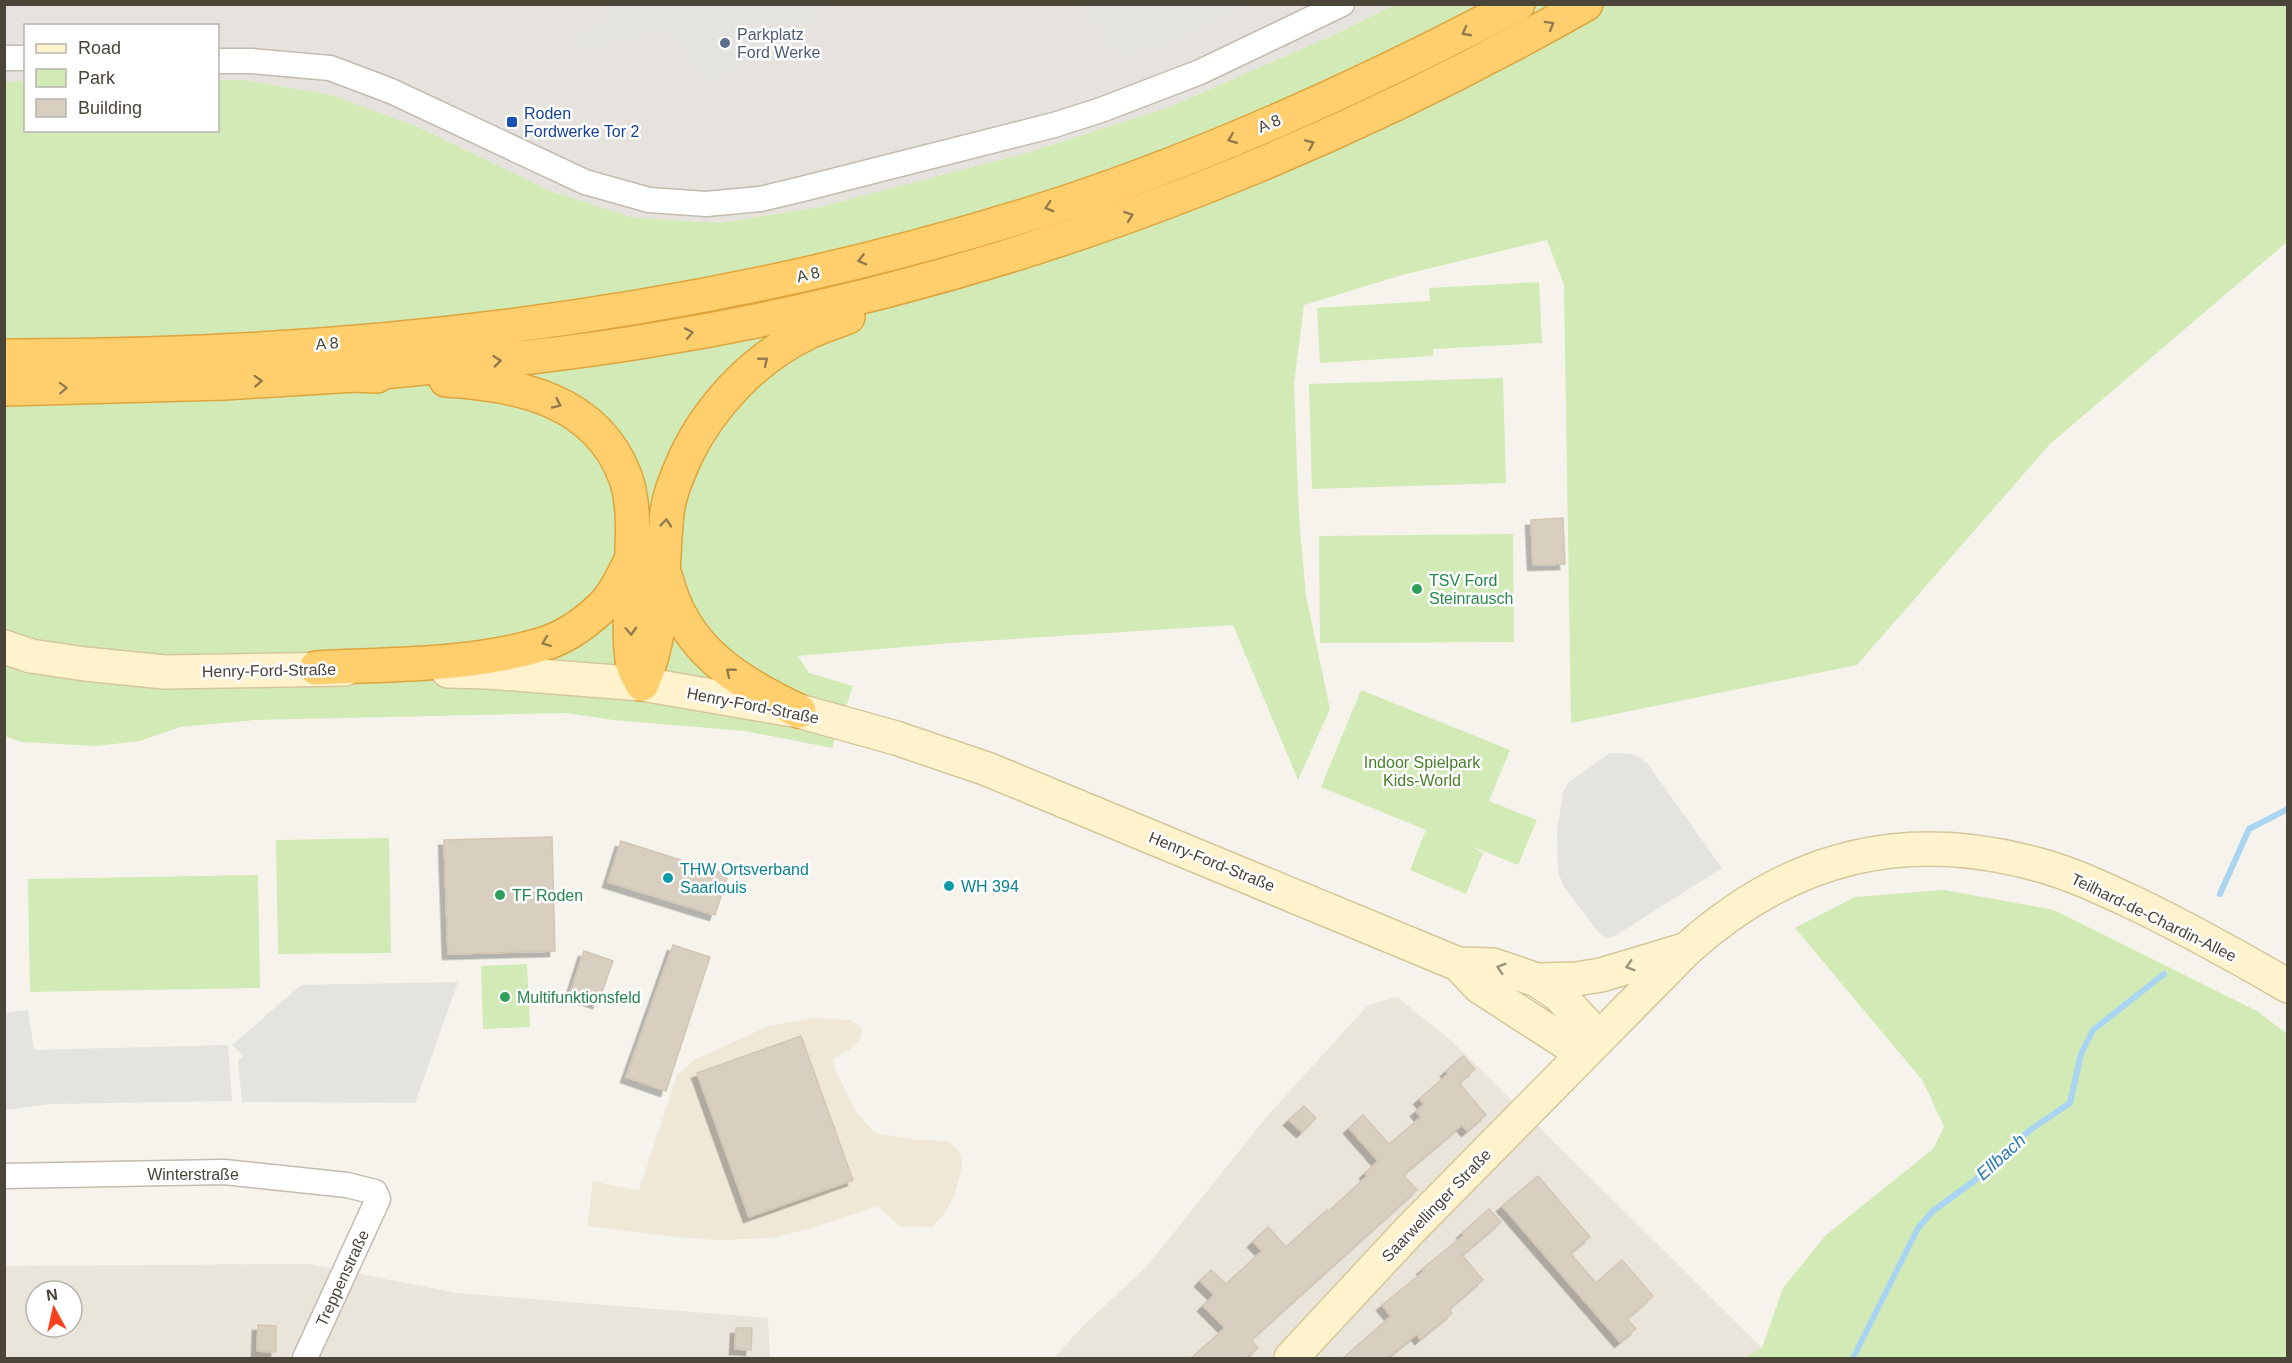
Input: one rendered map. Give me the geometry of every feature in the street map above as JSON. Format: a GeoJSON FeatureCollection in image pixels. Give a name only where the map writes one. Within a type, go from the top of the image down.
{"type":"FeatureCollection","features":[{"type":"Feature","properties":{"kind":"highway","name":"A 8"},"geometry":{"type":"LineString","coordinates":[[4,356],[221,350],[347,342],[505,326],[643,307],[799,276],[939,240],[1072,200],[1311,106],[1429,51],[1518,4]]}},
{"type":"Feature","properties":{"kind":"highway","name":"A 8"},"geometry":{"type":"LineString","coordinates":[[4,388],[213,383],[355,375],[509,360],[647,341],[810,309],[954,273],[1081,233],[1209,186],[1324,138],[1461,73],[1586,4]]}},
{"type":"Feature","properties":{"kind":"highway"},"geometry":{"type":"LineString","coordinates":[[642,684],[651,665],[657,631],[667,509],[678,474],[699,430],[732,389],[770,356],[808,332],[954,273]]}},
{"type":"Feature","properties":{"kind":"highway"},"geometry":{"type":"LineString","coordinates":[[355,375],[455,381],[515,388],[557,403],[588,422],[610,446],[625,477],[632,532],[631,624],[634,666],[642,684]]}},
{"type":"Feature","properties":{"kind":"highway"},"geometry":{"type":"LineString","coordinates":[[316,668],[473,659],[544,644],[574,629],[601,607],[620,582],[631,560]]}},
{"type":"Feature","properties":{"kind":"highway"},"geometry":{"type":"LineString","coordinates":[[663,565],[672,600],[687,630],[735,676],[761,693],[799,711]]}},
{"type":"Feature","properties":{"kind":"street"},"geometry":{"type":"LineString","coordinates":[[219,61],[252,61],[330,68],[391,90],[585,182],[649,200],[706,204],[760,199],[1063,122],[1200,72],[1342,4]]}},
{"type":"Feature","properties":{"kind":"street"},"geometry":{"type":"LineString","coordinates":[[4,58],[24,58]]}},
{"type":"Feature","properties":{"kind":"street","name":"Henry-Ford-Straße"},"geometry":{"type":"LineString","coordinates":[[4,648],[31,656],[165,672],[316,668],[488,672],[642,684],[799,711],[896,738],[987,769],[1458,964],[1492,965],[1537,980],[1559,995],[1590,1045]]}},
{"type":"Feature","properties":{"kind":"street","name":"Teilhard-de-Chardin-Allee"},"geometry":{"type":"LineString","coordinates":[[1590,1045],[1686,950],[1737,908],[1768,889],[1800,874],[1844,859],[1885,851],[1926,848],[1965,850],[2045,866],[2096,885],[2226,950],[2288,986]]}},
{"type":"Feature","properties":{"kind":"street"},"geometry":{"type":"LineString","coordinates":[[1537,980],[1576,979],[1601,975],[1686,950]]}},
{"type":"Feature","properties":{"kind":"street","name":"Henry-Ford-Straße"},"geometry":{"type":"LineString","coordinates":[[1458,964],[1480,987],[1590,1045]]}},
{"type":"Feature","properties":{"kind":"street","name":"Saarwellinger Straße"},"geometry":{"type":"LineString","coordinates":[[1291,1359],[1409,1231],[1590,1045]]}},
{"type":"Feature","properties":{"kind":"street","name":"Winterstraße"},"geometry":{"type":"LineString","coordinates":[[4,1176],[224,1172],[347,1185],[375,1192],[377,1196]]}},
{"type":"Feature","properties":{"kind":"street","name":"Treppenstraße"},"geometry":{"type":"LineString","coordinates":[[304,1359],[373,1210],[377,1196]]}},
{"type":"Feature","properties":{"kind":"shaded area","name":"Parkplatz Ford Werke"},"geometry":{"type":"Polygon","coordinates":[[[607,4],[834,5],[705,84],[670,29],[554,55],[601,24],[607,4]]]}},
{"type":"Feature","properties":{"kind":"shaded area"},"geometry":{"type":"Polygon","coordinates":[[[4,5],[1394,5],[1338,33],[1167,108],[1023,154],[820,207],[721,223],[634,218],[548,190],[418,127],[331,95],[244,80],[219,80],[219,24],[24,24],[24,81],[5,82],[4,5]]]}},
{"type":"Feature","properties":{"kind":"shaded area"},"geometry":{"type":"Polygon","coordinates":[[[1083,5],[1248,5],[1152,49],[1115,56],[1083,5]]]}},
{"type":"Feature","properties":{"kind":"shaded area"},"geometry":{"type":"Polygon","coordinates":[[[1608,754],[1631,754],[1647,763],[1722,868],[1613,937],[1606,938],[1599,933],[1564,887],[1558,872],[1557,831],[1563,792],[1568,783],[1608,754]]]}},
{"type":"Feature","properties":{"kind":"shaded area"},"geometry":{"type":"Polygon","coordinates":[[[458,982],[415,1103],[242,1102],[238,1060],[244,1056],[232,1045],[301,985],[458,982]]]}},
{"type":"Feature","properties":{"kind":"shaded area"},"geometry":{"type":"Polygon","coordinates":[[[1397,997],[1453,1042],[1762,1348],[1744,1358],[1054,1358],[1082,1327],[1146,1267],[1269,1114],[1368,1005],[1397,997]]]}},
{"type":"Feature","properties":{"kind":"shaded area"},"geometry":{"type":"Polygon","coordinates":[[[28,1010],[34,1050],[228,1045],[232,1101],[50,1104],[5,1110],[5,1013],[28,1010]]]}},
{"type":"Feature","properties":{"kind":"shaded area"},"geometry":{"type":"Polygon","coordinates":[[[812,1018],[851,1020],[863,1029],[859,1041],[833,1059],[854,1109],[875,1133],[916,1140],[947,1141],[957,1149],[961,1156],[962,1166],[955,1194],[942,1217],[932,1227],[899,1226],[878,1206],[812,1228],[770,1238],[718,1240],[587,1226],[593,1181],[639,1191],[677,1075],[694,1060],[769,1026],[812,1018]]]}},
{"type":"Feature","properties":{"kind":"shaded area"},"geometry":{"type":"Polygon","coordinates":[[[309,1264],[457,1293],[768,1318],[770,1358],[5,1358],[4,1266],[309,1264]]]}},
{"type":"Feature","properties":{"kind":"green space"},"geometry":{"type":"Polygon","coordinates":[[[1394,5],[2287,5],[2287,242],[2050,444],[1857,665],[1571,723],[1564,285],[1547,240],[1402,275],[1304,305],[1294,384],[1299,518],[1306,596],[1330,709],[1298,780],[1233,625],[951,643],[798,656],[809,673],[853,686],[832,748],[745,731],[613,720],[566,713],[255,720],[180,727],[140,741],[97,746],[21,742],[5,736],[5,82],[24,81],[24,132],[219,132],[219,80],[244,80],[331,95],[418,127],[548,190],[634,218],[721,223],[820,207],[1023,154],[1167,108],[1338,33],[1394,5]]]}},
{"type":"Feature","properties":{"kind":"green space"},"geometry":{"type":"Polygon","coordinates":[[[1539,282],[1542,343],[1433,349],[1433,356],[1320,363],[1317,308],[1430,301],[1429,288],[1539,282]]]}},
{"type":"Feature","properties":{"kind":"green space"},"geometry":{"type":"Polygon","coordinates":[[[1503,378],[1506,483],[1312,489],[1309,384],[1503,378]]]}},
{"type":"Feature","properties":{"kind":"green space","name":"TSV Ford Steinrausch"},"geometry":{"type":"Polygon","coordinates":[[[1513,534],[1514,642],[1320,643],[1319,536],[1513,534]]]}},
{"type":"Feature","properties":{"kind":"green space","name":"Indoor Spielpark Kids-World"},"geometry":{"type":"Polygon","coordinates":[[[1361,690],[1510,750],[1489,801],[1537,820],[1518,865],[1471,846],[1483,853],[1466,894],[1410,870],[1426,830],[1321,787],[1361,690]]]}},
{"type":"Feature","properties":{"kind":"green space"},"geometry":{"type":"Polygon","coordinates":[[[389,838],[391,953],[278,954],[276,840],[389,838]]]}},
{"type":"Feature","properties":{"kind":"green space"},"geometry":{"type":"Polygon","coordinates":[[[258,875],[260,988],[30,992],[28,879],[258,875]]]}},
{"type":"Feature","properties":{"kind":"green space"},"geometry":{"type":"Polygon","coordinates":[[[1944,890],[2054,910],[2257,1011],[2287,1034],[2287,1358],[1744,1358],[1762,1348],[1783,1288],[1826,1235],[1933,1149],[1944,1127],[1923,1081],[1795,928],[1855,897],[1944,890]]]}},
{"type":"Feature","properties":{"kind":"green space","name":"Multifunktionsfeld"},"geometry":{"type":"Polygon","coordinates":[[[527,964],[530,1027],[483,1029],[481,966],[527,964]]]}},
{"type":"Feature","properties":{"kind":"building"},"geometry":{"type":"Polygon","coordinates":[[[1563,518],[1565,564],[1533,565],[1531,520],[1563,518]]]}},
{"type":"Feature","properties":{"kind":"building","name":"TF Roden"},"geometry":{"type":"Polygon","coordinates":[[[552,837],[555,951],[448,954],[444,840],[552,837]]]}},
{"type":"Feature","properties":{"kind":"building","name":"THW Ortsverband Saarlouis"},"geometry":{"type":"Polygon","coordinates":[[[621,841],[728,875],[715,915],[608,882],[621,841]]]}},
{"type":"Feature","properties":{"kind":"building"},"geometry":{"type":"Polygon","coordinates":[[[673,945],[710,957],[666,1091],[626,1077],[673,945]]]}},
{"type":"Feature","properties":{"kind":"building"},"geometry":{"type":"Polygon","coordinates":[[[584,951],[613,961],[598,1003],[570,994],[584,951]]]}},
{"type":"Feature","properties":{"kind":"building"},"geometry":{"type":"Polygon","coordinates":[[[801,1036],[853,1180],[749,1217],[697,1073],[801,1036]]]}},
{"type":"Feature","properties":{"kind":"building"},"geometry":{"type":"Polygon","coordinates":[[[1463,1056],[1475,1069],[1459,1083],[1486,1115],[1467,1131],[1462,1125],[1403,1175],[1417,1190],[1251,1340],[1258,1348],[1245,1359],[1190,1359],[1225,1328],[1203,1306],[1214,1295],[1200,1281],[1211,1270],[1226,1284],[1262,1251],[1253,1242],[1268,1227],[1286,1247],[1327,1210],[1328,1212],[1367,1176],[1365,1173],[1378,1161],[1349,1128],[1363,1115],[1389,1144],[1421,1117],[1416,1111],[1424,1104],[1419,1099],[1448,1074],[1446,1071],[1463,1056]]]}},
{"type":"Feature","properties":{"kind":"building"},"geometry":{"type":"Polygon","coordinates":[[[1304,1106],[1316,1118],[1302,1132],[1289,1120],[1304,1106]]]}},
{"type":"Feature","properties":{"kind":"building"},"geometry":{"type":"Polygon","coordinates":[[[1538,1176],[1590,1237],[1570,1253],[1596,1283],[1622,1260],[1653,1296],[1627,1319],[1636,1329],[1620,1342],[1502,1206],[1538,1176]]]}},
{"type":"Feature","properties":{"kind":"building"},"geometry":{"type":"Polygon","coordinates":[[[1489,1209],[1501,1222],[1462,1255],[1483,1280],[1449,1309],[1452,1313],[1420,1339],[1417,1334],[1386,1359],[1342,1359],[1391,1316],[1382,1305],[1424,1271],[1422,1269],[1464,1235],[1462,1233],[1489,1209]]]}},
{"type":"Feature","properties":{"kind":"building"},"geometry":{"type":"Polygon","coordinates":[[[258,1325],[276,1326],[276,1352],[257,1351],[258,1325]]]}},
{"type":"Feature","properties":{"kind":"building"},"geometry":{"type":"Polygon","coordinates":[[[736,1328],[752,1328],[751,1350],[735,1349],[736,1328]]]}},
{"type":"Feature","properties":{"kind":"waterway","name":"Ellbach"},"geometry":{"type":"LineString","coordinates":[[2220,894],[2249,829],[2288,809]]}},
{"type":"Feature","properties":{"kind":"waterway","name":"Ellbach"},"geometry":{"type":"LineString","coordinates":[[1853,1358],[1918,1228],[1933,1211],[1974,1181],[2030,1130],[2070,1103],[2081,1054],[2093,1030],[2164,974]]}},
{"type":"Feature","properties":{"kind":"place","name":"Parkplatz Ford Werke"},"geometry":{"type":"Point","coordinates":[725,43]}},
{"type":"Feature","properties":{"kind":"place","name":"Roden Fordwerke Tor 2"},"geometry":{"type":"Point","coordinates":[512,122]}},
{"type":"Feature","properties":{"kind":"place","name":"TSV Ford Steinrausch"},"geometry":{"type":"Point","coordinates":[1417,589]}},
{"type":"Feature","properties":{"kind":"place","name":"THW Ortsverband Saarlouis"},"geometry":{"type":"Point","coordinates":[668,878]}},
{"type":"Feature","properties":{"kind":"place","name":"WH 394"},"geometry":{"type":"Point","coordinates":[949,886]}},
{"type":"Feature","properties":{"kind":"place","name":"TF Roden"},"geometry":{"type":"Point","coordinates":[500,895]}},
{"type":"Feature","properties":{"kind":"place","name":"Multifunktionsfeld"},"geometry":{"type":"Point","coordinates":[505,997]}}]}
